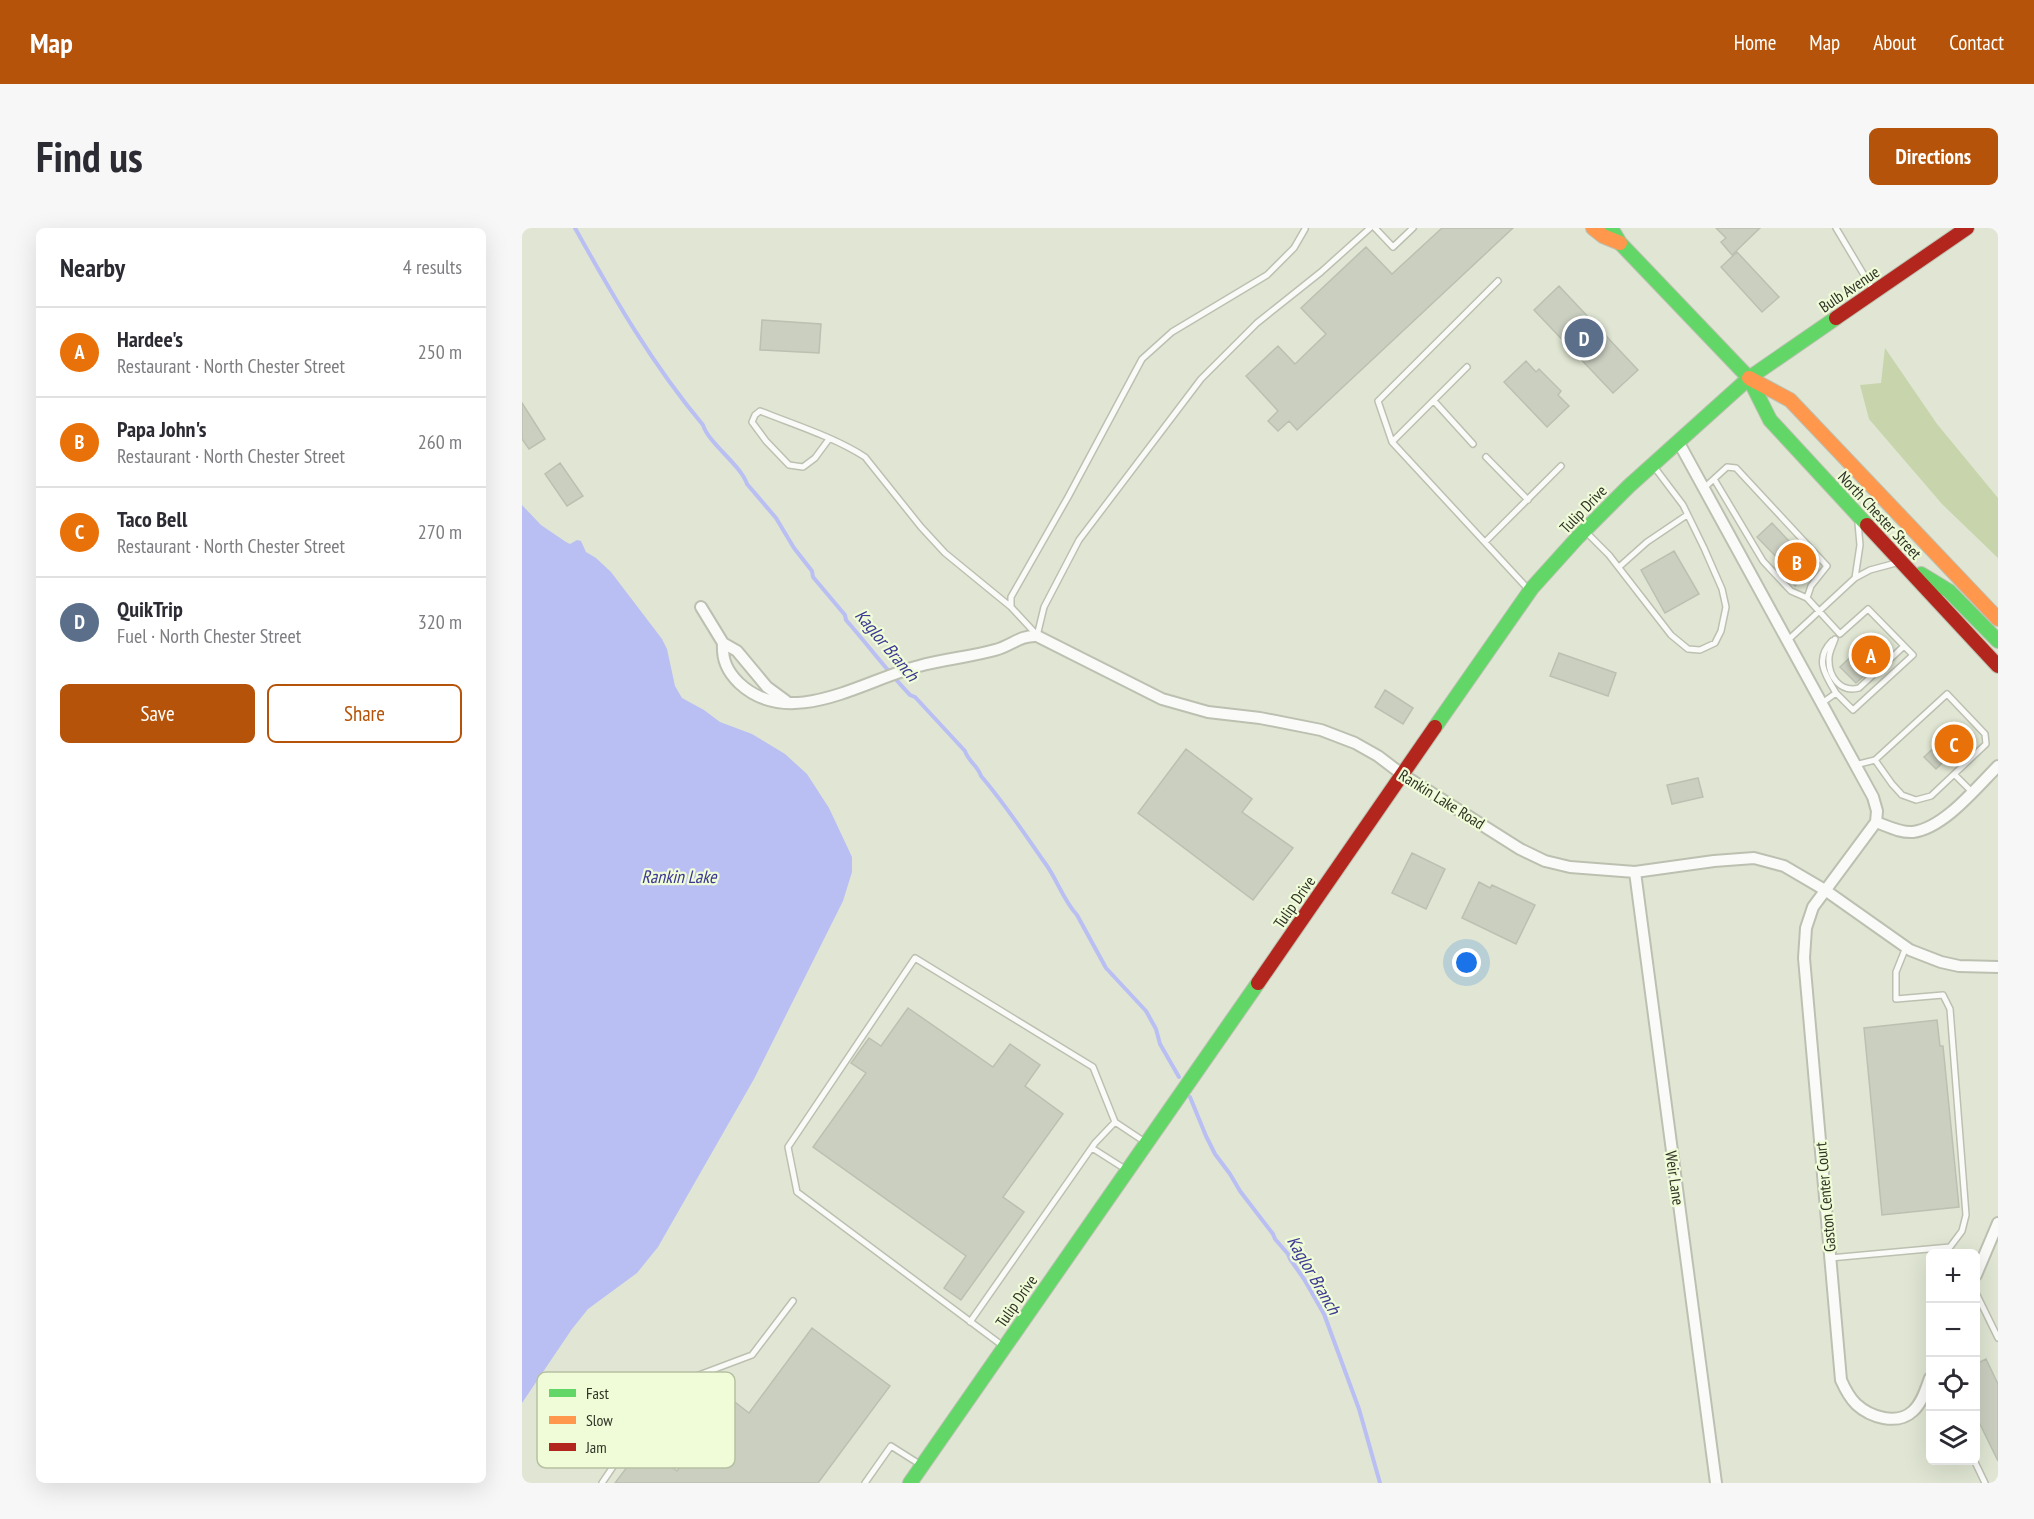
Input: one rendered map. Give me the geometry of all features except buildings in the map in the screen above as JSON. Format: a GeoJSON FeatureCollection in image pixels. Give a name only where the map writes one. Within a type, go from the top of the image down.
{"type":"FeatureCollection","features":[{"type":"Feature","properties":{"kind":"main road","name":"North Chester Street"},"geometry":{"type":"LineString","coordinates":[[1593,228],[1603,236],[1620,243]]}},
{"type":"Feature","properties":{"kind":"main road","name":"North Chester Street"},"geometry":{"type":"LineString","coordinates":[[1611,228],[1620,243],[1749,378],[1770,420],[1998,666]]}},
{"type":"Feature","properties":{"kind":"main road","name":"Bulb Avenue"},"geometry":{"type":"LineString","coordinates":[[1749,378],[1967,228]]}},
{"type":"Feature","properties":{"kind":"main road","name":"North Chester Street"},"geometry":{"type":"LineString","coordinates":[[1749,378],[1790,400],[1998,619]]}},
{"type":"Feature","properties":{"kind":"main road","name":"Tulip Drive"},"geometry":{"type":"LineString","coordinates":[[910,1483],[1530,591],[1629,486],[1749,378]]}},
{"type":"Feature","properties":{"kind":"main road"},"geometry":{"type":"LineString","coordinates":[[1900,562],[1949,591],[1998,641]]}},
{"type":"Feature","properties":{"kind":"street"},"geometry":{"type":"LineString","coordinates":[[1679,443],[1873,797],[1877,811],[1876,822],[1912,832],[1925,828],[1940,821],[1998,766]]}},
{"type":"Feature","properties":{"kind":"street"},"geometry":{"type":"LineString","coordinates":[[701,607],[723,643],[737,651],[767,687],[786,701]]}},
{"type":"Feature","properties":{"kind":"street"},"geometry":{"type":"LineString","coordinates":[[723,643],[725,666],[743,686],[766,699],[796,703],[814,702],[919,666],[994,651],[1021,638],[1037,636]]}},
{"type":"Feature","properties":{"kind":"street","name":"Rankin Lake Road"},"geometry":{"type":"LineString","coordinates":[[1037,636],[1048,639],[1117,678],[1162,699],[1208,711],[1321,730],[1355,743],[1520,849],[1545,861],[1570,867],[1635,872],[1713,861],[1754,858],[1784,866],[1825,890],[1906,947],[1941,962],[1959,966],[1998,967]]}},
{"type":"Feature","properties":{"kind":"street","name":"Gaston Center Court"},"geometry":{"type":"LineString","coordinates":[[1876,822],[1813,907],[1806,928],[1804,958],[1830,1258],[1841,1380],[1848,1394],[1857,1405],[1885,1419],[1911,1413],[1926,1388]]}},
{"type":"Feature","properties":{"kind":"street","name":"Weir Lane"},"geometry":{"type":"LineString","coordinates":[[1635,872],[1716,1483]]}},
{"type":"Feature","properties":{"kind":"street"},"geometry":{"type":"LineString","coordinates":[[1980,1266],[1998,1223]]}},
{"type":"Feature","properties":{"kind":"lane"},"geometry":{"type":"LineString","coordinates":[[1011,607],[1011,597],[1142,359],[1172,332],[1267,274],[1294,248],[1305,228]]}},
{"type":"Feature","properties":{"kind":"lane"},"geometry":{"type":"LineString","coordinates":[[1037,636],[1044,607],[1079,540],[1201,379],[1257,323],[1321,272],[1370,228]]}},
{"type":"Feature","properties":{"kind":"lane"},"geometry":{"type":"LineString","coordinates":[[1375,228],[1393,247],[1413,228]]}},
{"type":"Feature","properties":{"kind":"lane"},"geometry":{"type":"LineString","coordinates":[[1836,228],[1874,291]]}},
{"type":"Feature","properties":{"kind":"lane"},"geometry":{"type":"LineString","coordinates":[[1498,281],[1378,401],[1392,442],[1530,591]]}},
{"type":"Feature","properties":{"kind":"lane"},"geometry":{"type":"LineString","coordinates":[[1392,442],[1467,366]]}},
{"type":"Feature","properties":{"kind":"lane"},"geometry":{"type":"LineString","coordinates":[[1434,401],[1473,444]]}},
{"type":"Feature","properties":{"kind":"lane"},"geometry":{"type":"LineString","coordinates":[[829,439],[815,458],[803,467],[789,465],[752,422],[755,414],[760,411],[829,439],[852,449],[865,457],[945,553],[1011,607],[1037,636]]}},
{"type":"Feature","properties":{"kind":"lane"},"geometry":{"type":"LineString","coordinates":[[1486,457],[1528,500]]}},
{"type":"Feature","properties":{"kind":"lane"},"geometry":{"type":"LineString","coordinates":[[1485,542],[1561,465]]}},
{"type":"Feature","properties":{"kind":"lane"},"geometry":{"type":"LineString","coordinates":[[1585,531],[1619,567],[1671,635],[1688,648],[1700,650],[1715,644],[1726,607],[1713,569],[1688,515],[1653,465]]}},
{"type":"Feature","properties":{"kind":"lane"},"geometry":{"type":"LineString","coordinates":[[1704,488],[1727,467],[1736,468],[1827,566],[1811,586],[1807,598]]}},
{"type":"Feature","properties":{"kind":"lane"},"geometry":{"type":"LineString","coordinates":[[1714,479],[1763,561],[1791,591],[1807,598],[1840,634]]}},
{"type":"Feature","properties":{"kind":"lane"},"geometry":{"type":"LineString","coordinates":[[1619,567],[1647,542],[1688,515]]}},
{"type":"Feature","properties":{"kind":"lane"},"geometry":{"type":"LineString","coordinates":[[1855,578],[1860,545],[1857,515]]}},
{"type":"Feature","properties":{"kind":"lane"},"geometry":{"type":"LineString","coordinates":[[1787,641],[1855,578],[1876,568],[1900,562]]}},
{"type":"Feature","properties":{"kind":"lane"},"geometry":{"type":"LineString","coordinates":[[1868,609],[1912,655],[1853,710],[1836,693],[1823,673],[1821,659],[1828,645],[1840,634],[1868,609]]}},
{"type":"Feature","properties":{"kind":"lane"},"geometry":{"type":"LineString","coordinates":[[1835,639],[1829,656],[1830,668],[1841,687],[1850,690],[1859,687],[1904,646]]}},
{"type":"Feature","properties":{"kind":"lane"},"geometry":{"type":"LineString","coordinates":[[1821,704],[1836,693]]}},
{"type":"Feature","properties":{"kind":"lane"},"geometry":{"type":"LineString","coordinates":[[1855,765],[1875,760],[1947,694],[1985,734],[1986,744],[1954,775],[1931,796],[1916,800],[1902,795],[1875,760]]}},
{"type":"Feature","properties":{"kind":"lane"},"geometry":{"type":"LineString","coordinates":[[1954,775],[1972,792]]}},
{"type":"Feature","properties":{"kind":"lane"},"geometry":{"type":"LineString","coordinates":[[1830,1258],[1950,1247],[1962,1231],[1966,1215],[1950,1009],[1943,995],[1896,999],[1896,972],[1906,947]]}},
{"type":"Feature","properties":{"kind":"lane"},"geometry":{"type":"LineString","coordinates":[[1004,1347],[797,1192],[788,1147],[915,958],[1093,1067],[1115,1122],[1146,1143]]}},
{"type":"Feature","properties":{"kind":"lane"},"geometry":{"type":"LineString","coordinates":[[970,1322],[1092,1148],[1115,1122]]}},
{"type":"Feature","properties":{"kind":"lane"},"geometry":{"type":"LineString","coordinates":[[1092,1148],[1127,1170]]}},
{"type":"Feature","properties":{"kind":"lane"},"geometry":{"type":"LineString","coordinates":[[707,1372],[752,1355],[793,1301]]}},
{"type":"Feature","properties":{"kind":"lane"},"geometry":{"type":"LineString","coordinates":[[1980,1301],[1998,1338]]}},
{"type":"Feature","properties":{"kind":"lane"},"geometry":{"type":"LineString","coordinates":[[865,1483],[891,1446],[922,1466]]}},
{"type":"Feature","properties":{"kind":"lane"},"geometry":{"type":"LineString","coordinates":[[1976,1465],[1985,1483]]}},
{"type":"Feature","properties":{"kind":"lane"},"geometry":{"type":"LineString","coordinates":[[602,1483],[612,1468]]}},
{"type":"Feature","properties":{"kind":"green space"},"geometry":{"type":"Polygon","coordinates":[[[1885,348],[1937,424],[1998,498],[1998,558],[1942,504],[1869,419],[1860,385],[1881,383],[1885,348]]]}},
{"type":"Feature","properties":{"kind":"water","name":"Rankin Lake"},"geometry":{"type":"Polygon","coordinates":[[[522,505],[541,525],[566,542],[570,544],[577,540],[581,541],[586,552],[611,572],[662,639],[667,649],[675,686],[682,698],[720,722],[752,734],[785,754],[807,774],[829,808],[852,857],[852,872],[843,901],[754,1079],[658,1247],[637,1273],[588,1309],[543,1372],[537,1372],[537,1381],[522,1403],[522,505]]]}},
{"type":"Feature","properties":{"kind":"waterway","name":"Kaglor Branch"},"geometry":{"type":"LineString","coordinates":[[575,228],[650,354],[712,440],[776,518],[794,548],[812,571],[813,577],[893,677],[910,695],[915,697],[965,751],[1014,819],[1049,869],[1106,968],[1146,1011],[1156,1029],[1160,1044],[1179,1077]]}},
{"type":"Feature","properties":{"kind":"waterway","name":"Kaglor Branch"},"geometry":{"type":"LineString","coordinates":[[1190,1097],[1215,1154],[1288,1254],[1324,1314],[1359,1409],[1380,1483]]}},
{"type":"Feature","properties":{"kind":"traffic: fast"},"geometry":{"type":"LineString","coordinates":[[1611,228],[1620,243],[1749,378],[1770,420],[1867,525]]}},
{"type":"Feature","properties":{"kind":"traffic: fast"},"geometry":{"type":"LineString","coordinates":[[1435,727],[1532,588],[1578,537],[1629,486],[1749,378],[1836,318]]}},
{"type":"Feature","properties":{"kind":"traffic: fast"},"geometry":{"type":"LineString","coordinates":[[1921,574],[1949,591],[1998,641]]}},
{"type":"Feature","properties":{"kind":"traffic: fast"},"geometry":{"type":"LineString","coordinates":[[910,1483],[1258,983]]}},
{"type":"Feature","properties":{"kind":"traffic: slow"},"geometry":{"type":"LineString","coordinates":[[1593,228],[1603,236],[1620,243]]}},
{"type":"Feature","properties":{"kind":"traffic: slow"},"geometry":{"type":"LineString","coordinates":[[1749,378],[1790,400],[1998,619]]}},
{"type":"Feature","properties":{"kind":"traffic: jam"},"geometry":{"type":"LineString","coordinates":[[1836,318],[1967,228]]}},
{"type":"Feature","properties":{"kind":"traffic: jam"},"geometry":{"type":"LineString","coordinates":[[1867,525],[1998,666]]}},
{"type":"Feature","properties":{"kind":"traffic: jam"},"geometry":{"type":"LineString","coordinates":[[1258,983],[1435,727]]}},
{"type":"Feature","properties":{"kind":"place","name":"QuikTrip"},"geometry":{"type":"Point","coordinates":[1584,338]}},
{"type":"Feature","properties":{"kind":"place","name":"Papa John's"},"geometry":{"type":"Point","coordinates":[1797,562]}},
{"type":"Feature","properties":{"kind":"place","name":"Hardee's"},"geometry":{"type":"Point","coordinates":[1871,655]}},
{"type":"Feature","properties":{"kind":"place","name":"Taco Bell"},"geometry":{"type":"Point","coordinates":[1954,744]}}]}
